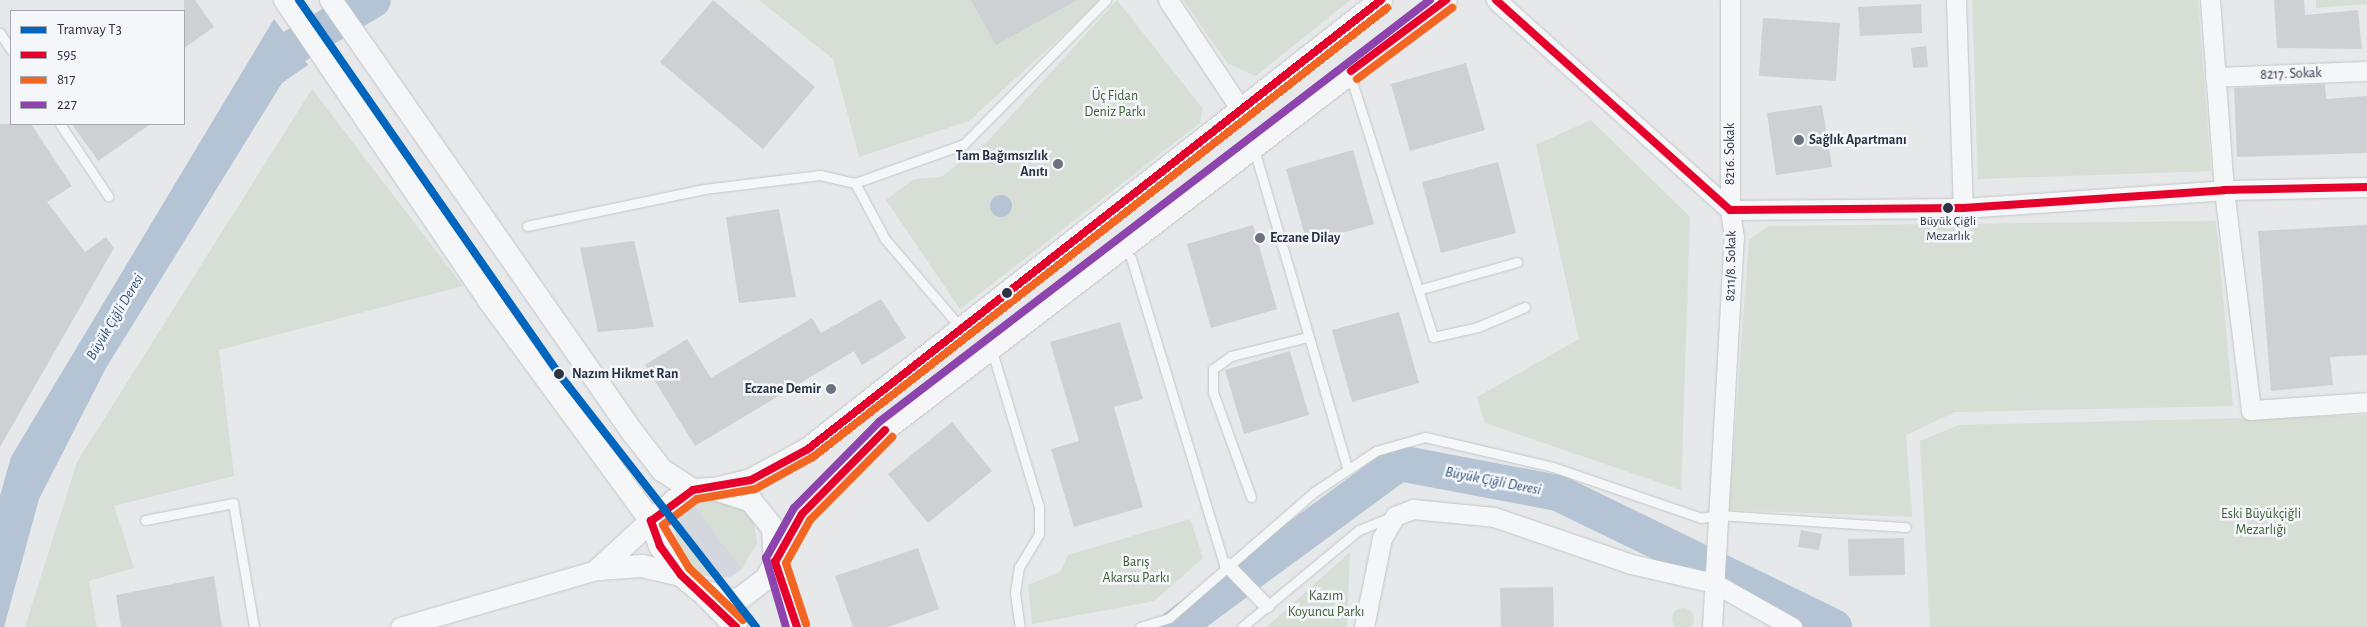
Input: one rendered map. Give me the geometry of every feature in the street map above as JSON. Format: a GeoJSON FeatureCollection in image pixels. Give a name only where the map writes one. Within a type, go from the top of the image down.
{"type":"FeatureCollection","features":[{"type":"Feature","properties":{"kind":"street"},"geometry":{"type":"LineString","coordinates":[[331,0],[372,56],[633,433],[662,470],[704,490],[751,501],[765,513],[773,528],[774,562],[797,627]]}},
{"type":"Feature","properties":{"kind":"street"},"geometry":{"type":"LineString","coordinates":[[1168,0],[1241,110]]}},
{"type":"Feature","properties":{"kind":"street"},"geometry":{"type":"LineString","coordinates":[[599,569],[651,521],[704,490],[751,480],[808,449],[1381,0]]}},
{"type":"Feature","properties":{"kind":"street"},"geometry":{"type":"LineString","coordinates":[[700,590],[736,601],[755,590],[802,514],[886,429],[1446,0]]}},
{"type":"Feature","properties":{"kind":"street","name":"8211/8. Sokak"},"geometry":{"type":"LineString","coordinates":[[1496,0],[1730,210],[1734,238],[1718,515],[1714,545],[1712,627]]}},
{"type":"Feature","properties":{"kind":"street","name":"8216. Sokak"},"geometry":{"type":"LineString","coordinates":[[1730,0],[1730,210]]}},
{"type":"Feature","properties":{"kind":"street"},"geometry":{"type":"LineString","coordinates":[[1956,0],[1963,208]]}},
{"type":"Feature","properties":{"kind":"street"},"geometry":{"type":"LineString","coordinates":[[2210,0],[2224,190],[2251,410],[2367,402]]}},
{"type":"Feature","properties":{"kind":"street"},"geometry":{"type":"LineString","coordinates":[[287,3],[488,299],[651,521],[660,546],[681,575],[700,590],[736,627]]}},
{"type":"Feature","properties":{"kind":"street","name":"8217. Sokak"},"geometry":{"type":"LineString","coordinates":[[2215,77],[2367,71]]}},
{"type":"Feature","properties":{"kind":"street"},"geometry":{"type":"LineString","coordinates":[[1730,210],[1963,208],[2224,190],[2367,187]]}},
{"type":"Feature","properties":{"kind":"street"},"geometry":{"type":"LineString","coordinates":[[1364,627],[1382,538],[1395,516],[1413,509],[1494,517],[1631,564],[1714,583],[1792,627]]}},
{"type":"Feature","properties":{"kind":"street"},"geometry":{"type":"LineString","coordinates":[[400,627],[599,569],[642,566],[681,575]]}},
{"type":"Feature","properties":{"kind":"street"},"geometry":{"type":"LineString","coordinates":[[1226,566],[1267,606]]}},
{"type":"Feature","properties":{"kind":"lane"},"geometry":{"type":"LineString","coordinates":[[527,226],[704,188],[820,175],[855,182],[964,144],[1106,0]]}},
{"type":"Feature","properties":{"kind":"lane"},"geometry":{"type":"LineString","coordinates":[[0,33],[10,48]]}},
{"type":"Feature","properties":{"kind":"lane"},"geometry":{"type":"LineString","coordinates":[[1350,72],[1433,337],[1478,327],[1525,307]]}},
{"type":"Feature","properties":{"kind":"lane"},"geometry":{"type":"LineString","coordinates":[[61,125],[108,196]]}},
{"type":"Feature","properties":{"kind":"lane"},"geometry":{"type":"LineString","coordinates":[[1254,146],[1307,337],[1348,470]]}},
{"type":"Feature","properties":{"kind":"lane"},"geometry":{"type":"LineString","coordinates":[[855,182],[885,240],[962,329]]}},
{"type":"Feature","properties":{"kind":"lane"},"geometry":{"type":"LineString","coordinates":[[1131,258],[1226,566]]}},
{"type":"Feature","properties":{"kind":"lane"},"geometry":{"type":"LineString","coordinates":[[1418,290],[1517,262]]}},
{"type":"Feature","properties":{"kind":"lane"},"geometry":{"type":"LineString","coordinates":[[1251,497],[1213,392],[1213,369],[1231,356],[1307,337]]}},
{"type":"Feature","properties":{"kind":"lane"},"geometry":{"type":"LineString","coordinates":[[991,348],[1039,507],[1039,534],[1018,567],[1015,592],[1020,627]]}},
{"type":"Feature","properties":{"kind":"lane"},"geometry":{"type":"LineString","coordinates":[[1140,627],[1169,618],[1226,566],[1348,470],[1376,451],[1426,437],[1553,467],[1701,518],[1718,515],[1906,527]]}},
{"type":"Feature","properties":{"kind":"lane"},"geometry":{"type":"LineString","coordinates":[[146,520],[233,504],[254,627]]}},
{"type":"Feature","properties":{"kind":"lane"},"geometry":{"type":"LineString","coordinates":[[1242,627],[1359,530],[1395,516]]}},
{"type":"Feature","properties":{"kind":"shaded area"},"geometry":{"type":"Polygon","coordinates":[[[692,502],[742,569],[732,576],[718,579],[674,528],[692,502]]]}},
{"type":"Feature","properties":{"kind":"green space"},"geometry":{"type":"Polygon","coordinates":[[[759,0],[1101,0],[969,121],[859,157],[833,59],[759,0]]]}},
{"type":"Feature","properties":{"kind":"green space","name":"Üç Fidan Deniz Parkı"},"geometry":{"type":"Polygon","coordinates":[[[1117,0],[1203,109],[1200,123],[960,309],[886,200],[914,179],[941,177],[988,141],[1117,0]]]}},
{"type":"Feature","properties":{"kind":"green space"},"geometry":{"type":"Polygon","coordinates":[[[1183,0],[1350,0],[1256,76],[1228,64],[1183,0]]]}},
{"type":"Feature","properties":{"kind":"green space"},"geometry":{"type":"Polygon","coordinates":[[[1972,0],[2198,0],[2211,171],[1978,179],[1972,0]]]}},
{"type":"Feature","properties":{"kind":"green space"},"geometry":{"type":"Polygon","coordinates":[[[2316,0],[2367,0],[2367,4],[2316,8],[2316,0]]]}},
{"type":"Feature","properties":{"kind":"green space"},"geometry":{"type":"Polygon","coordinates":[[[312,89],[463,286],[219,350],[234,476],[114,506],[134,568],[89,581],[97,627],[25,627],[77,462],[312,89]]]}},
{"type":"Feature","properties":{"kind":"green space"},"geometry":{"type":"Polygon","coordinates":[[[1591,120],[1690,217],[1681,490],[1485,423],[1477,397],[1579,339],[1536,145],[1591,120]]]}},
{"type":"Feature","properties":{"kind":"green space"},"geometry":{"type":"Polygon","coordinates":[[[2216,221],[2233,406],[1955,412],[1906,435],[1912,517],[1729,510],[1749,240],[1768,226],[2216,221]]]}},
{"type":"Feature","properties":{"kind":"green space","name":"Eski Büyükçiğli Mezarlığı"},"geometry":{"type":"Polygon","coordinates":[[[2367,415],[2367,627],[1930,627],[1920,441],[1959,425],[2367,415]]]}},
{"type":"Feature","properties":{"kind":"green space"},"geometry":{"type":"Polygon","coordinates":[[[709,496],[740,504],[754,521],[757,543],[742,569],[692,502],[709,496]]]}},
{"type":"Feature","properties":{"kind":"green space","name":"Barış Akarsu Parkı"},"geometry":{"type":"Polygon","coordinates":[[[1190,519],[1203,558],[1154,601],[1032,624],[1028,585],[1060,572],[1068,555],[1190,519]]]}},
{"type":"Feature","properties":{"kind":"green space"},"geometry":{"type":"Polygon","coordinates":[[[674,528],[718,579],[690,571],[677,555],[674,528]]]}},
{"type":"Feature","properties":{"kind":"green space","name":"Kazım Koyuncu Parkı"},"geometry":{"type":"Polygon","coordinates":[[[1350,552],[1347,627],[1267,627],[1269,625],[1350,552]]]}},
{"type":"Feature","properties":{"kind":"green space"},"geometry":{"type":"Polygon","coordinates":[[[1679,609],[1687,609],[1693,615],[1693,623],[1688,628],[1678,628],[1673,623],[1673,615],[1679,609]]]}},
{"type":"Feature","properties":{"kind":"water"},"geometry":{"type":"Polygon","coordinates":[[[274,19],[308,65],[282,83],[106,368],[39,499],[4,627],[0,627],[0,496],[11,457],[274,19]]]}},
{"type":"Feature","properties":{"kind":"water"},"geometry":{"type":"Polygon","coordinates":[[[1001,195],[1009,198],[1012,206],[1009,214],[1001,217],[993,214],[990,206],[993,198],[1001,195]]]}},
{"type":"Feature","properties":{"kind":"building"},"geometry":{"type":"Polygon","coordinates":[[[184,0],[195,0],[214,27],[185,47],[185,10],[184,0]]]}},
{"type":"Feature","properties":{"kind":"building"},"geometry":{"type":"Polygon","coordinates":[[[713,0],[815,87],[763,149],[660,62],[713,0]]]}},
{"type":"Feature","properties":{"kind":"building"},"geometry":{"type":"Polygon","coordinates":[[[971,0],[1077,0],[996,45],[971,0]]]}},
{"type":"Feature","properties":{"kind":"building"},"geometry":{"type":"Polygon","coordinates":[[[2274,0],[2304,0],[2305,15],[2358,10],[2362,49],[2277,48],[2274,0]]]}},
{"type":"Feature","properties":{"kind":"building"},"geometry":{"type":"Polygon","coordinates":[[[1921,4],[1922,33],[1860,36],[1858,7],[1921,4]]]}},
{"type":"Feature","properties":{"kind":"building"},"geometry":{"type":"Polygon","coordinates":[[[1763,18],[1840,23],[1836,81],[1759,76],[1763,18]]]}},
{"type":"Feature","properties":{"kind":"building"},"geometry":{"type":"Polygon","coordinates":[[[1926,46],[1928,67],[1913,68],[1911,48],[1926,46]]]}},
{"type":"Feature","properties":{"kind":"building"},"geometry":{"type":"Polygon","coordinates":[[[1466,63],[1485,130],[1410,151],[1391,84],[1466,63]]]}},
{"type":"Feature","properties":{"kind":"building"},"geometry":{"type":"Polygon","coordinates":[[[2325,84],[2326,99],[2367,96],[2367,153],[2237,157],[2234,88],[2325,84]]]}},
{"type":"Feature","properties":{"kind":"building","name":"Sağlık Apartmanı"},"geometry":{"type":"Polygon","coordinates":[[[1822,105],[1832,167],[1776,175],[1767,113],[1822,105]]]}},
{"type":"Feature","properties":{"kind":"building"},"geometry":{"type":"Polygon","coordinates":[[[0,124],[32,125],[72,186],[47,202],[85,252],[106,237],[114,248],[0,447],[0,124]]]}},
{"type":"Feature","properties":{"kind":"building"},"geometry":{"type":"Polygon","coordinates":[[[73,125],[150,125],[98,161],[73,125]]]}},
{"type":"Feature","properties":{"kind":"building"},"geometry":{"type":"Polygon","coordinates":[[[1353,150],[1374,224],[1307,243],[1286,169],[1353,150]]]}},
{"type":"Feature","properties":{"kind":"building"},"geometry":{"type":"Polygon","coordinates":[[[1498,162],[1516,233],[1441,253],[1422,182],[1498,162]]]}},
{"type":"Feature","properties":{"kind":"building"},"geometry":{"type":"Polygon","coordinates":[[[779,209],[796,297],[739,303],[726,217],[779,209]]]}},
{"type":"Feature","properties":{"kind":"building"},"geometry":{"type":"Polygon","coordinates":[[[1253,225],[1277,309],[1211,328],[1187,244],[1253,225]]]}},
{"type":"Feature","properties":{"kind":"building"},"geometry":{"type":"Polygon","coordinates":[[[2367,225],[2367,355],[2330,357],[2333,385],[2271,391],[2258,231],[2367,225]]]}},
{"type":"Feature","properties":{"kind":"building"},"geometry":{"type":"Polygon","coordinates":[[[634,241],[654,327],[598,332],[580,248],[634,241]]]}},
{"type":"Feature","properties":{"kind":"building"},"geometry":{"type":"Polygon","coordinates":[[[881,299],[906,338],[862,365],[854,351],[695,446],[645,365],[687,339],[711,378],[812,318],[821,333],[881,299]]]}},
{"type":"Feature","properties":{"kind":"building"},"geometry":{"type":"Polygon","coordinates":[[[1399,312],[1419,383],[1352,402],[1332,330],[1399,312]]]}},
{"type":"Feature","properties":{"kind":"building"},"geometry":{"type":"Polygon","coordinates":[[[1120,322],[1143,399],[1114,407],[1143,507],[1074,527],[1051,449],[1079,441],[1050,342],[1120,322]]]}},
{"type":"Feature","properties":{"kind":"building"},"geometry":{"type":"Polygon","coordinates":[[[1290,351],[1309,415],[1244,434],[1225,370],[1290,351]]]}},
{"type":"Feature","properties":{"kind":"building"},"geometry":{"type":"Polygon","coordinates":[[[952,422],[992,471],[928,523],[888,474],[952,422]]]}},
{"type":"Feature","properties":{"kind":"building"},"geometry":{"type":"Polygon","coordinates":[[[1801,530],[1822,534],[1819,550],[1798,547],[1801,530]]]}},
{"type":"Feature","properties":{"kind":"building"},"geometry":{"type":"Polygon","coordinates":[[[1904,538],[1905,575],[1849,576],[1848,539],[1904,538]]]}},
{"type":"Feature","properties":{"kind":"building"},"geometry":{"type":"Polygon","coordinates":[[[918,548],[939,609],[888,627],[853,627],[835,576],[918,548]]]}},
{"type":"Feature","properties":{"kind":"building"},"geometry":{"type":"Polygon","coordinates":[[[214,576],[222,627],[121,627],[116,595],[214,576]]]}},
{"type":"Feature","properties":{"kind":"building"},"geometry":{"type":"Polygon","coordinates":[[[1553,587],[1554,627],[1501,627],[1500,588],[1553,587]]]}},
{"type":"Feature","properties":{"kind":"waterway"},"geometry":{"type":"LineString","coordinates":[[259,80],[285,52],[373,0]]}},
{"type":"Feature","properties":{"kind":"waterway","name":"Büyük Çiğli Deresi"},"geometry":{"type":"LineString","coordinates":[[1176,627],[1399,463],[1558,493],[1834,627]]}},
{"type":"Feature","properties":{"kind":"tram line","name":"T3"},"geometry":{"type":"LineString","coordinates":[[299,0],[559,374],[756,627]]}},
{"type":"Feature","properties":{"kind":"transit line","name":"595"},"geometry":{"type":"LineString","coordinates":[[736,627],[681,575],[660,546],[651,521],[693,490],[751,480],[808,449],[1381,0]]}},
{"type":"Feature","properties":{"kind":"transit line","name":"227"},"geometry":{"type":"LineString","coordinates":[[786,627],[766,558],[794,508],[879,422],[1430,0]]}},
{"type":"Feature","properties":{"kind":"transit line","name":"595"},"geometry":{"type":"LineString","coordinates":[[1351,71],[1446,0]]}},
{"type":"Feature","properties":{"kind":"transit line","name":"595"},"geometry":{"type":"LineString","coordinates":[[1496,0],[1730,210],[1963,208],[2224,190],[2367,187]]}},
{"type":"Feature","properties":{"kind":"transit line","name":"817"},"geometry":{"type":"LineString","coordinates":[[743,620],[689,568],[663,525],[697,499],[755,489],[813,457],[1387,8]]}},
{"type":"Feature","properties":{"kind":"transit line","name":"817"},"geometry":{"type":"LineString","coordinates":[[1357,79],[1452,8]]}},
{"type":"Feature","properties":{"kind":"transit line","name":"595"},"geometry":{"type":"LineString","coordinates":[[797,627],[775,562],[802,514],[885,430]]}},
{"type":"Feature","properties":{"kind":"transit line","name":"817"},"geometry":{"type":"LineString","coordinates":[[806,624],[786,563],[810,520],[892,437]]}},
{"type":"Feature","properties":{"kind":"place","name":"Sağlık Apartmanı"},"geometry":{"type":"Point","coordinates":[1799,140]}},
{"type":"Feature","properties":{"kind":"place","name":"Tam Bağımsızlık Anıtı"},"geometry":{"type":"Point","coordinates":[1058,164]}},
{"type":"Feature","properties":{"kind":"place","name":"Büyük Çiğli Mezarlık"},"geometry":{"type":"Point","coordinates":[1948,208]}},
{"type":"Feature","properties":{"kind":"place","name":"Eczane Dilay"},"geometry":{"type":"Point","coordinates":[1260,238]}},
{"type":"Feature","properties":{"kind":"place","name":"Nazım Hikmet Ran"},"geometry":{"type":"Point","coordinates":[559,374]}},
{"type":"Feature","properties":{"kind":"place","name":"Eczane Demir"},"geometry":{"type":"Point","coordinates":[831,389]}}]}
